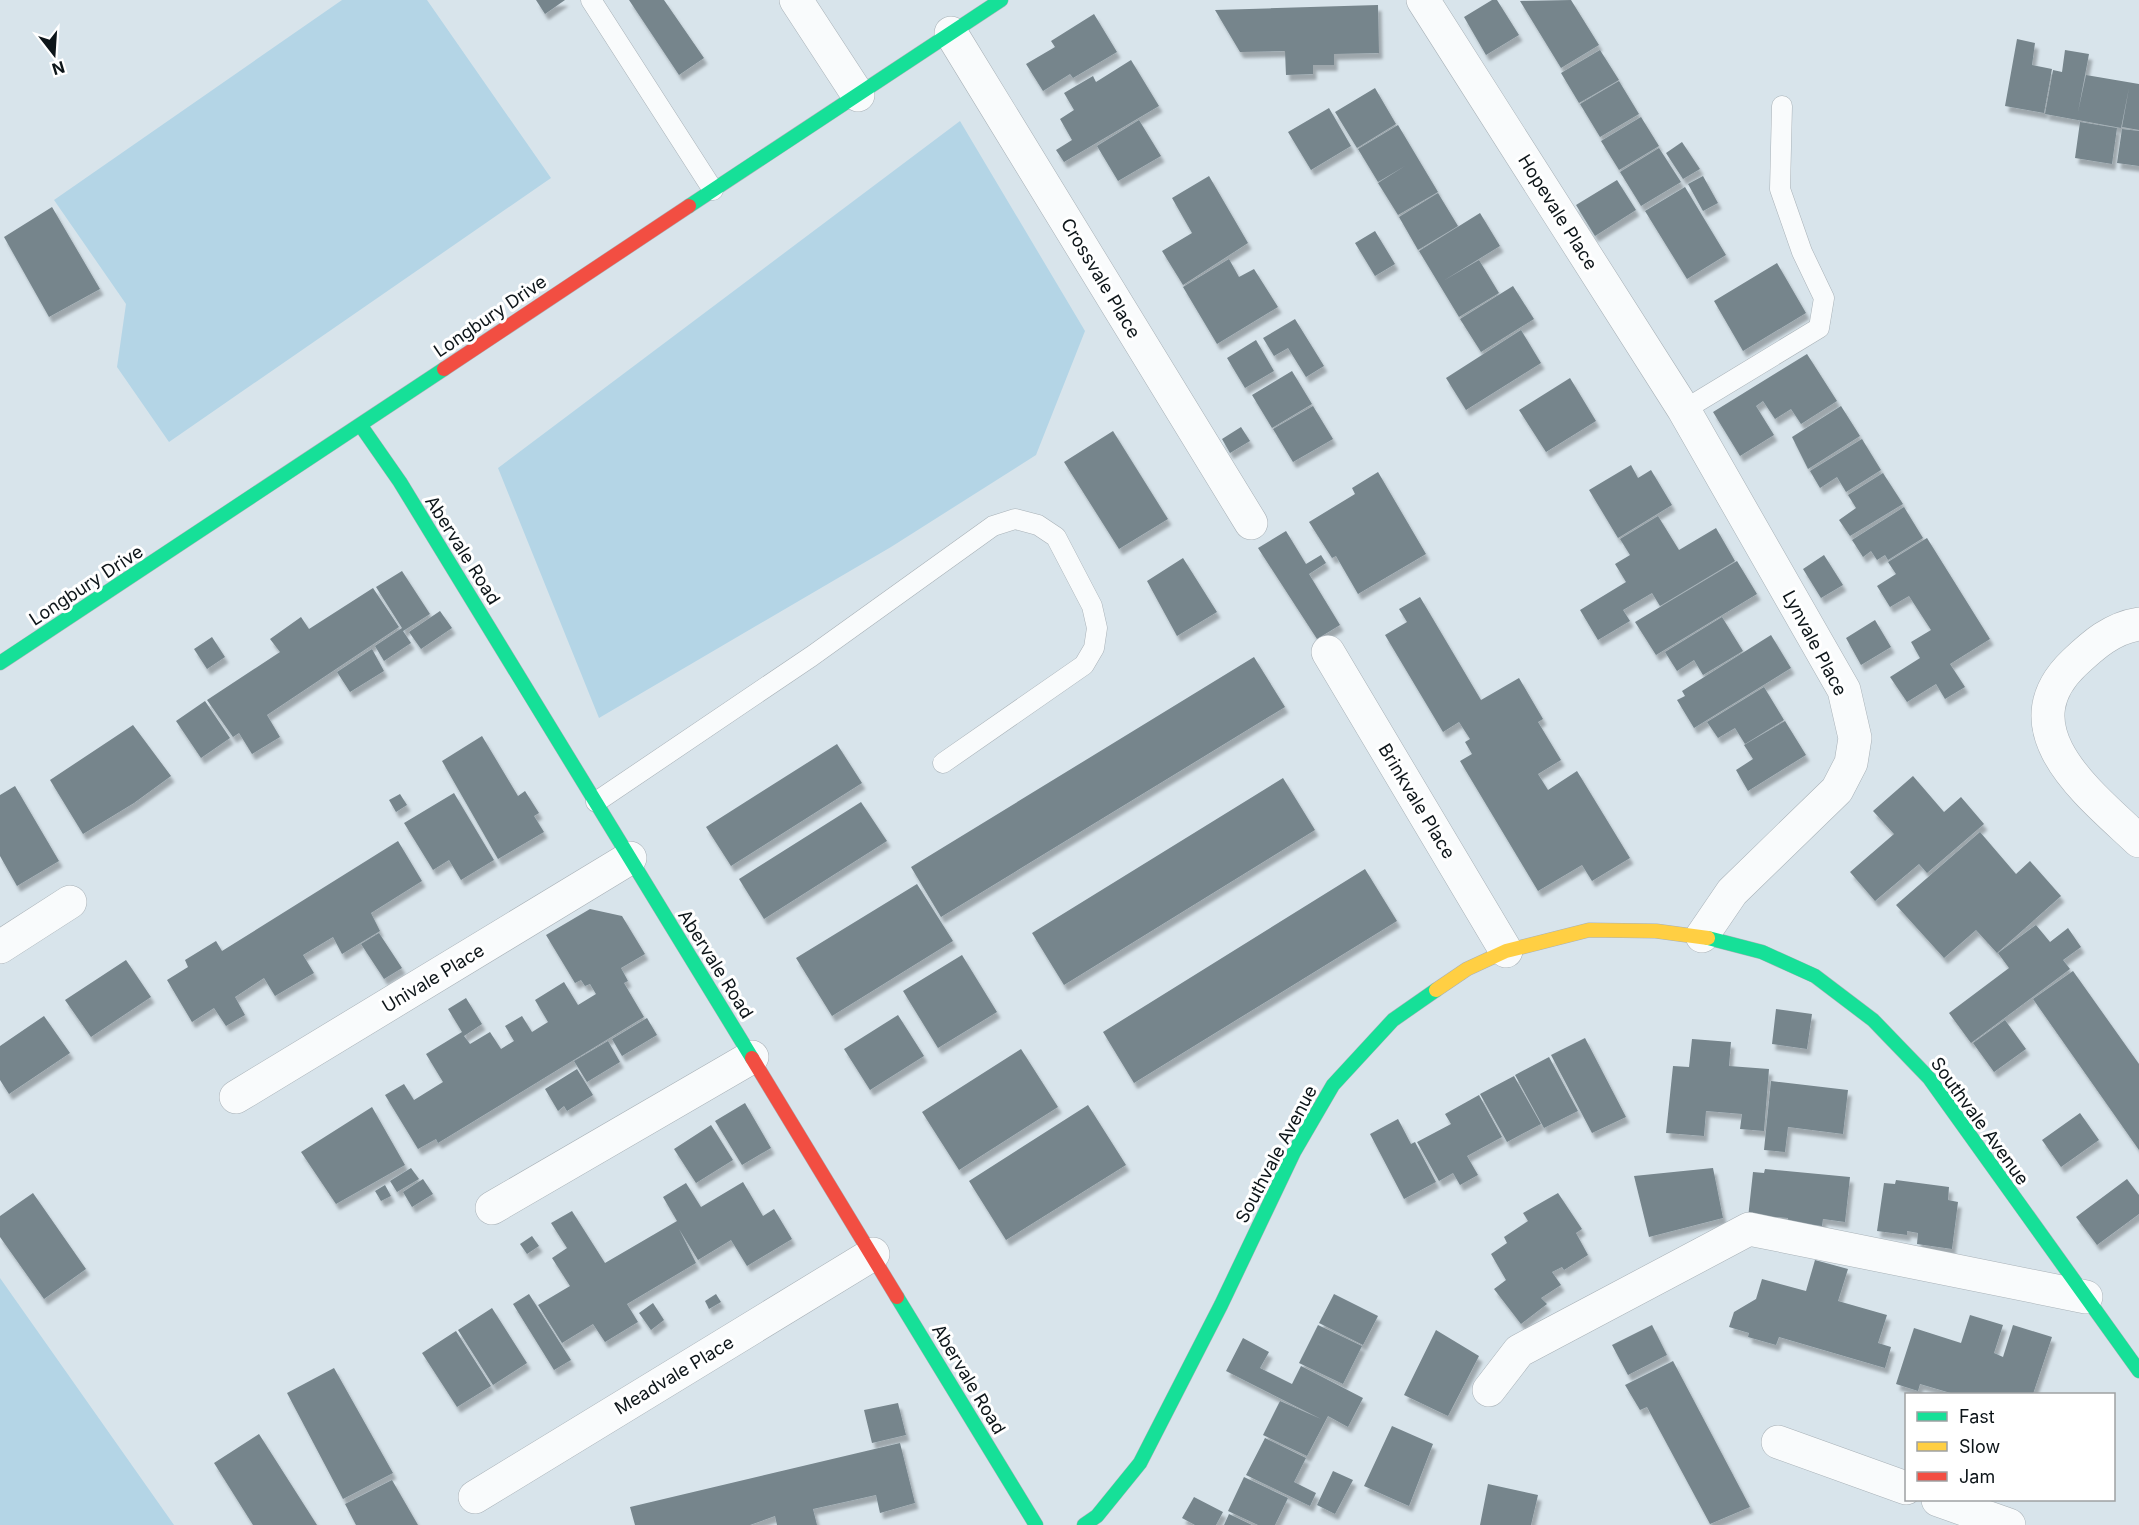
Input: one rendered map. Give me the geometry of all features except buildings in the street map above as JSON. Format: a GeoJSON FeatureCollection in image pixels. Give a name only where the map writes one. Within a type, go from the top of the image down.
{"type":"FeatureCollection","features":[{"type":"Feature","properties":{"kind":"street"},"geometry":{"type":"LineString","coordinates":[[796,0],[858,95]]}},
{"type":"Feature","properties":{"kind":"street","name":"Longbury Drive"},"geometry":{"type":"LineString","coordinates":[[0,663],[1001,0]]}},
{"type":"Feature","properties":{"kind":"street","name":"Hopevale Place"},"geometry":{"type":"LineString","coordinates":[[1423,0],[1688,417]]}},
{"type":"Feature","properties":{"kind":"street","name":"Crossvale Place"},"geometry":{"type":"LineString","coordinates":[[951,33],[1251,523]]}},
{"type":"Feature","properties":{"kind":"street","name":"Lynvale Place"},"geometry":{"type":"LineString","coordinates":[[1688,417],[1844,690],[1855,738],[1851,763],[1837,790],[1732,892],[1702,936]]}},
{"type":"Feature","properties":{"kind":"street","name":"Abervale Road"},"geometry":{"type":"LineString","coordinates":[[361,426],[400,482],[873,1254],[1036,1525]]}},
{"type":"Feature","properties":{"kind":"street"},"geometry":{"type":"LineString","coordinates":[[2139,624],[2099,639],[2069,667],[2051,696],[2048,725],[2051,744],[2061,762],[2139,841]]}},
{"type":"Feature","properties":{"kind":"street","name":"Brinkvale Place"},"geometry":{"type":"LineString","coordinates":[[1328,652],[1506,951]]}},
{"type":"Feature","properties":{"kind":"street","name":"Univale Place"},"geometry":{"type":"LineString","coordinates":[[236,1097],[630,858]]}},
{"type":"Feature","properties":{"kind":"street"},"geometry":{"type":"LineString","coordinates":[[0,947],[70,902]]}},
{"type":"Feature","properties":{"kind":"street","name":"Southvale Avenue"},"geometry":{"type":"LineString","coordinates":[[1084,1525],[1097,1516],[1140,1463],[1221,1305],[1294,1152],[1333,1086],[1393,1020],[1467,969],[1506,951],[1589,930],[1656,931],[1702,936],[1762,952],[1815,976],[1873,1020],[1929,1078],[2139,1371]]}},
{"type":"Feature","properties":{"kind":"street"},"geometry":{"type":"LineString","coordinates":[[492,1208],[752,1057]]}},
{"type":"Feature","properties":{"kind":"street"},"geometry":{"type":"LineString","coordinates":[[1489,1390],[1519,1351],[1749,1229],[2086,1298]]}},
{"type":"Feature","properties":{"kind":"street","name":"Meadvale Place"},"geometry":{"type":"LineString","coordinates":[[475,1497],[873,1254]]}},
{"type":"Feature","properties":{"kind":"street"},"geometry":{"type":"LineString","coordinates":[[1778,1442],[1905,1488]]}},
{"type":"Feature","properties":{"kind":"street"},"geometry":{"type":"LineString","coordinates":[[1941,1501],[2009,1525]]}},
{"type":"Feature","properties":{"kind":"lane"},"geometry":{"type":"LineString","coordinates":[[591,0],[712,190]]}},
{"type":"Feature","properties":{"kind":"lane"},"geometry":{"type":"LineString","coordinates":[[1688,417],[1819,328],[1824,298],[1802,252],[1780,189],[1782,106]]}},
{"type":"Feature","properties":{"kind":"lane"},"geometry":{"type":"LineString","coordinates":[[596,802],[812,656],[993,526],[1015,519],[1038,525],[1056,537],[1092,606],[1097,628],[1094,648],[1084,665],[943,763]]}},
{"type":"Feature","properties":{"kind":"shaded area"},"geometry":{"type":"Polygon","coordinates":[[[342,0],[427,0],[551,178],[169,442],[117,367],[126,304],[54,200],[342,0]]]}},
{"type":"Feature","properties":{"kind":"shaded area"},"geometry":{"type":"Polygon","coordinates":[[[960,121],[1085,331],[1036,455],[891,547],[599,718],[498,468],[960,121]]]}},
{"type":"Feature","properties":{"kind":"shaded area"},"geometry":{"type":"Polygon","coordinates":[[[0,1278],[174,1525],[0,1525],[0,1278]]]}},
{"type":"Feature","properties":{"kind":"traffic: fast"},"geometry":{"type":"LineString","coordinates":[[689,206],[1001,0]]}},
{"type":"Feature","properties":{"kind":"traffic: fast"},"geometry":{"type":"LineString","coordinates":[[0,663],[444,369]]}},
{"type":"Feature","properties":{"kind":"traffic: fast"},"geometry":{"type":"LineString","coordinates":[[361,426],[400,482],[752,1058]]}},
{"type":"Feature","properties":{"kind":"traffic: fast"},"geometry":{"type":"LineString","coordinates":[[1708,938],[1762,952],[1815,976],[1873,1020],[1929,1078],[2139,1371]]}},
{"type":"Feature","properties":{"kind":"traffic: fast"},"geometry":{"type":"LineString","coordinates":[[1084,1525],[1097,1516],[1140,1463],[1221,1305],[1294,1152],[1333,1085],[1393,1020],[1436,990]]}},
{"type":"Feature","properties":{"kind":"traffic: fast"},"geometry":{"type":"LineString","coordinates":[[897,1297],[1036,1525]]}},
{"type":"Feature","properties":{"kind":"traffic: slow"},"geometry":{"type":"LineString","coordinates":[[1436,990],[1467,969],[1506,951],[1589,930],[1656,931],[1708,938]]}},
{"type":"Feature","properties":{"kind":"traffic: jam"},"geometry":{"type":"LineString","coordinates":[[444,369],[689,206]]}},
{"type":"Feature","properties":{"kind":"traffic: jam"},"geometry":{"type":"LineString","coordinates":[[752,1058],[897,1297]]}}]}
